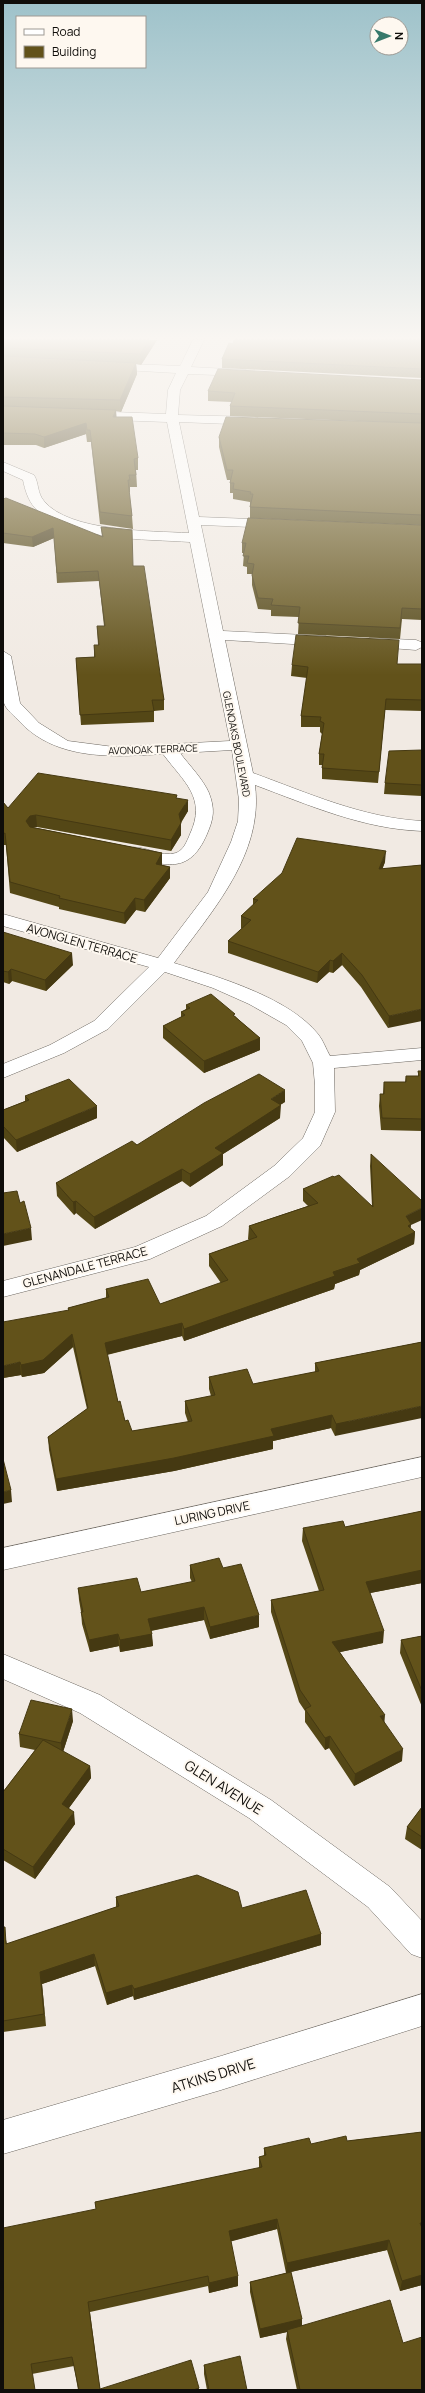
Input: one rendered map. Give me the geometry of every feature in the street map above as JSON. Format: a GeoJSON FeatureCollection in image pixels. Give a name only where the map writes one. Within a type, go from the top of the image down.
{"type":"FeatureCollection","features":[{"type":"Feature","properties":{"kind":"street","name":"GLENOAKS BOULEVARD"},"geometry":{"type":"LineString","coordinates":[[3,1072],[57,1049],[100,1025],[162,965],[217,893],[248,821],[248,800],[245,776],[237,745],[179,452]]}},
{"type":"Feature","properties":{"kind":"street"},"geometry":{"type":"LineString","coordinates":[[3,466],[29,478],[32,493],[41,506],[61,519],[98,531],[197,538]]}},
{"type":"Feature","properties":{"kind":"street"},"geometry":{"type":"LineString","coordinates":[[194,521],[287,524]]}},
{"type":"Feature","properties":{"kind":"street"},"geometry":{"type":"LineString","coordinates":[[215,635],[340,641]]}},
{"type":"Feature","properties":{"kind":"street"},"geometry":{"type":"LineString","coordinates":[[355,642],[416,645]]}},
{"type":"Feature","properties":{"kind":"street","name":"AVONOAK TERRACE"},"geometry":{"type":"LineString","coordinates":[[3,656],[12,704],[33,726],[64,745],[114,752],[237,745]]}},
{"type":"Feature","properties":{"kind":"street"},"geometry":{"type":"LineString","coordinates":[[121,850],[167,859],[181,858],[192,849],[205,820],[206,809],[200,791],[168,749]]}},
{"type":"Feature","properties":{"kind":"street"},"geometry":{"type":"LineString","coordinates":[[245,776],[355,815],[411,826],[422,826]]}},
{"type":"Feature","properties":{"kind":"street","name":"AVONGLEN TERRACE"},"geometry":{"type":"LineString","coordinates":[[3,920],[162,965]]}},
{"type":"Feature","properties":{"kind":"street","name":"GLENANDALE TERRACE"},"geometry":{"type":"LineString","coordinates":[[3,1289],[142,1253],[214,1221],[282,1171],[312,1141],[325,1112],[323,1063],[311,1038],[293,1021],[256,1000],[220,984],[162,965]]}},
{"type":"Feature","properties":{"kind":"street"},"geometry":{"type":"LineString","coordinates":[[323,1063],[422,1054]]}},
{"type":"Feature","properties":{"kind":"street","name":"LURING DRIVE"},"geometry":{"type":"LineString","coordinates":[[3,1559],[422,1467]]}},
{"type":"Feature","properties":{"kind":"street","name":"GLEN AVENUE"},"geometry":{"type":"LineString","coordinates":[[3,1666],[90,1704],[260,1809],[379,1897],[422,1943]]}},
{"type":"Feature","properties":{"kind":"street","name":"ATKINS DRIVE"},"geometry":{"type":"LineString","coordinates":[[3,2137],[221,2073],[422,2010]]}},
{"type":"Feature","properties":{"kind":"building"},"geometry":{"type":"Polygon","coordinates":[[[93,452],[137,452],[138,458],[134,459],[136,475],[129,475],[130,480],[128,480],[132,516],[100,512],[93,452]]]}},
{"type":"Feature","properties":{"kind":"building"},"geometry":{"type":"Polygon","coordinates":[[[223,452],[422,452],[422,515],[250,507],[253,494],[250,494],[251,492],[233,489],[234,483],[230,483],[233,470],[227,470],[223,452]]]}},
{"type":"Feature","properties":{"kind":"building"},"geometry":{"type":"Polygon","coordinates":[[[6,498],[103,537],[101,527],[132,530],[133,566],[144,566],[164,700],[152,700],[154,711],[80,715],[76,658],[95,657],[94,645],[99,645],[97,626],[105,626],[98,571],[57,573],[53,528],[32,537],[3,533],[3,499],[6,498]]]}},
{"type":"Feature","properties":{"kind":"building"},"geometry":{"type":"Polygon","coordinates":[[[248,518],[422,525],[422,609],[402,608],[400,628],[298,623],[300,607],[271,605],[273,599],[258,598],[252,575],[254,564],[247,563],[249,556],[243,556],[246,543],[242,543],[248,518]]]}},
{"type":"Feature","properties":{"kind":"building"},"geometry":{"type":"Polygon","coordinates":[[[296,635],[399,640],[397,664],[422,664],[422,700],[386,699],[379,772],[322,768],[324,754],[319,754],[324,723],[320,721],[321,717],[301,716],[308,667],[292,665],[296,635]]]}},
{"type":"Feature","properties":{"kind":"building"},"geometry":{"type":"Polygon","coordinates":[[[422,750],[422,785],[385,783],[389,751],[422,750]]]}},
{"type":"Feature","properties":{"kind":"building"},"geometry":{"type":"Polygon","coordinates":[[[38,773],[177,795],[176,798],[188,800],[179,814],[181,823],[171,840],[36,815],[30,816],[26,821],[30,827],[162,853],[156,864],[170,867],[144,900],[135,898],[124,913],[59,898],[60,896],[10,882],[5,833],[3,834],[3,802],[8,808],[38,773]]]}},
{"type":"Feature","properties":{"kind":"building"},"geometry":{"type":"Polygon","coordinates":[[[297,838],[386,851],[379,869],[422,865],[422,1009],[389,1016],[362,975],[342,953],[333,961],[330,960],[318,972],[228,941],[251,920],[241,916],[258,900],[253,899],[282,873],[297,838]]]}},
{"type":"Feature","properties":{"kind":"building"},"geometry":{"type":"Polygon","coordinates":[[[3,932],[72,953],[45,980],[11,969],[8,972],[3,971],[3,932]]]}},
{"type":"Feature","properties":{"kind":"building"},"geometry":{"type":"Polygon","coordinates":[[[211,994],[260,1038],[204,1061],[163,1026],[185,1015],[181,1012],[190,1008],[186,1005],[211,994]]]}},
{"type":"Feature","properties":{"kind":"building"},"geometry":{"type":"Polygon","coordinates":[[[418,1071],[422,1071],[422,1119],[382,1118],[380,1094],[384,1094],[384,1082],[406,1082],[406,1076],[419,1076],[418,1071]]]}},
{"type":"Feature","properties":{"kind":"building"},"geometry":{"type":"Polygon","coordinates":[[[259,1074],[285,1090],[271,1099],[281,1105],[215,1148],[223,1153],[190,1174],[182,1169],[94,1217],[76,1201],[73,1202],[56,1183],[132,1141],[137,1145],[204,1103],[259,1074]]]}},
{"type":"Feature","properties":{"kind":"building"},"geometry":{"type":"Polygon","coordinates":[[[69,1079],[97,1106],[16,1140],[3,1126],[3,1110],[29,1100],[25,1096],[69,1079]]]}},
{"type":"Feature","properties":{"kind":"building"},"geometry":{"type":"Polygon","coordinates":[[[371,1154],[422,1201],[422,1208],[406,1216],[411,1224],[408,1226],[415,1232],[357,1259],[360,1263],[333,1272],[335,1276],[184,1329],[182,1323],[105,1343],[118,1402],[120,1401],[125,1421],[128,1420],[132,1431],[192,1421],[185,1401],[215,1395],[209,1377],[247,1369],[253,1384],[319,1371],[315,1363],[422,1342],[422,1406],[336,1424],[332,1415],[271,1429],[274,1436],[174,1458],[56,1479],[48,1437],[88,1408],[72,1334],[43,1360],[21,1365],[20,1362],[3,1366],[3,1322],[69,1310],[68,1308],[109,1297],[106,1289],[148,1279],[160,1304],[228,1280],[209,1254],[257,1237],[249,1226],[318,1203],[303,1189],[333,1176],[339,1175],[373,1207],[371,1154]]]}},
{"type":"Feature","properties":{"kind":"building"},"geometry":{"type":"Polygon","coordinates":[[[17,1191],[20,1203],[24,1201],[31,1228],[3,1234],[3,1193],[17,1191]]]}},
{"type":"Feature","properties":{"kind":"building"},"geometry":{"type":"Polygon","coordinates":[[[3,1459],[11,1490],[3,1492],[3,1459]]]}},
{"type":"Feature","properties":{"kind":"building"},"geometry":{"type":"Polygon","coordinates":[[[422,1511],[422,1570],[366,1582],[384,1631],[332,1642],[385,1715],[380,1716],[403,1749],[355,1774],[330,1736],[325,1738],[305,1709],[311,1706],[300,1690],[271,1600],[324,1590],[303,1528],[343,1521],[345,1527],[422,1511]]]}},
{"type":"Feature","properties":{"kind":"building"},"geometry":{"type":"Polygon","coordinates":[[[219,1558],[223,1568],[241,1564],[259,1615],[210,1627],[204,1607],[148,1619],[152,1634],[120,1640],[118,1634],[89,1640],[81,1612],[83,1612],[78,1588],[137,1578],[141,1592],[195,1581],[190,1565],[219,1558]]]}},
{"type":"Feature","properties":{"kind":"building"},"geometry":{"type":"Polygon","coordinates":[[[422,1636],[422,1691],[401,1640],[422,1636]]]}},
{"type":"Feature","properties":{"kind":"building"},"geometry":{"type":"Polygon","coordinates":[[[31,1700],[72,1709],[61,1743],[19,1734],[31,1700]]]}},
{"type":"Feature","properties":{"kind":"building"},"geometry":{"type":"Polygon","coordinates":[[[43,1740],[90,1766],[62,1804],[74,1812],[33,1867],[3,1849],[3,1792],[43,1740]]]}},
{"type":"Feature","properties":{"kind":"building"},"geometry":{"type":"Polygon","coordinates":[[[422,1807],[422,1837],[407,1827],[422,1807]]]}},
{"type":"Feature","properties":{"kind":"building"},"geometry":{"type":"Polygon","coordinates":[[[197,1875],[238,1892],[242,1908],[306,1890],[321,1934],[134,1989],[132,1985],[106,1993],[94,1954],[40,1972],[44,2014],[3,2021],[3,1927],[5,1927],[6,1944],[119,1906],[116,1897],[197,1875]]]}},
{"type":"Feature","properties":{"kind":"building"},"geometry":{"type":"Polygon","coordinates":[[[422,2132],[422,2223],[420,2223],[422,2228],[422,2275],[402,2281],[389,2240],[287,2263],[277,2219],[229,2231],[238,2276],[209,2283],[208,2276],[88,2302],[100,2389],[191,2360],[199,2388],[193,2390],[79,2390],[72,2357],[31,2364],[35,2390],[3,2390],[3,2228],[96,2209],[95,2202],[262,2167],[259,2157],[266,2155],[264,2148],[309,2138],[311,2144],[346,2136],[347,2141],[422,2132]]]}},
{"type":"Feature","properties":{"kind":"building"},"geometry":{"type":"Polygon","coordinates":[[[291,2272],[302,2319],[260,2329],[250,2282],[291,2272]]]}},
{"type":"Feature","properties":{"kind":"building"},"geometry":{"type":"Polygon","coordinates":[[[390,2300],[403,2343],[422,2337],[422,2390],[300,2390],[287,2330],[390,2300]]]}},
{"type":"Feature","properties":{"kind":"building"},"geometry":{"type":"Polygon","coordinates":[[[240,2356],[247,2390],[209,2390],[204,2365],[240,2356]]]}}]}
